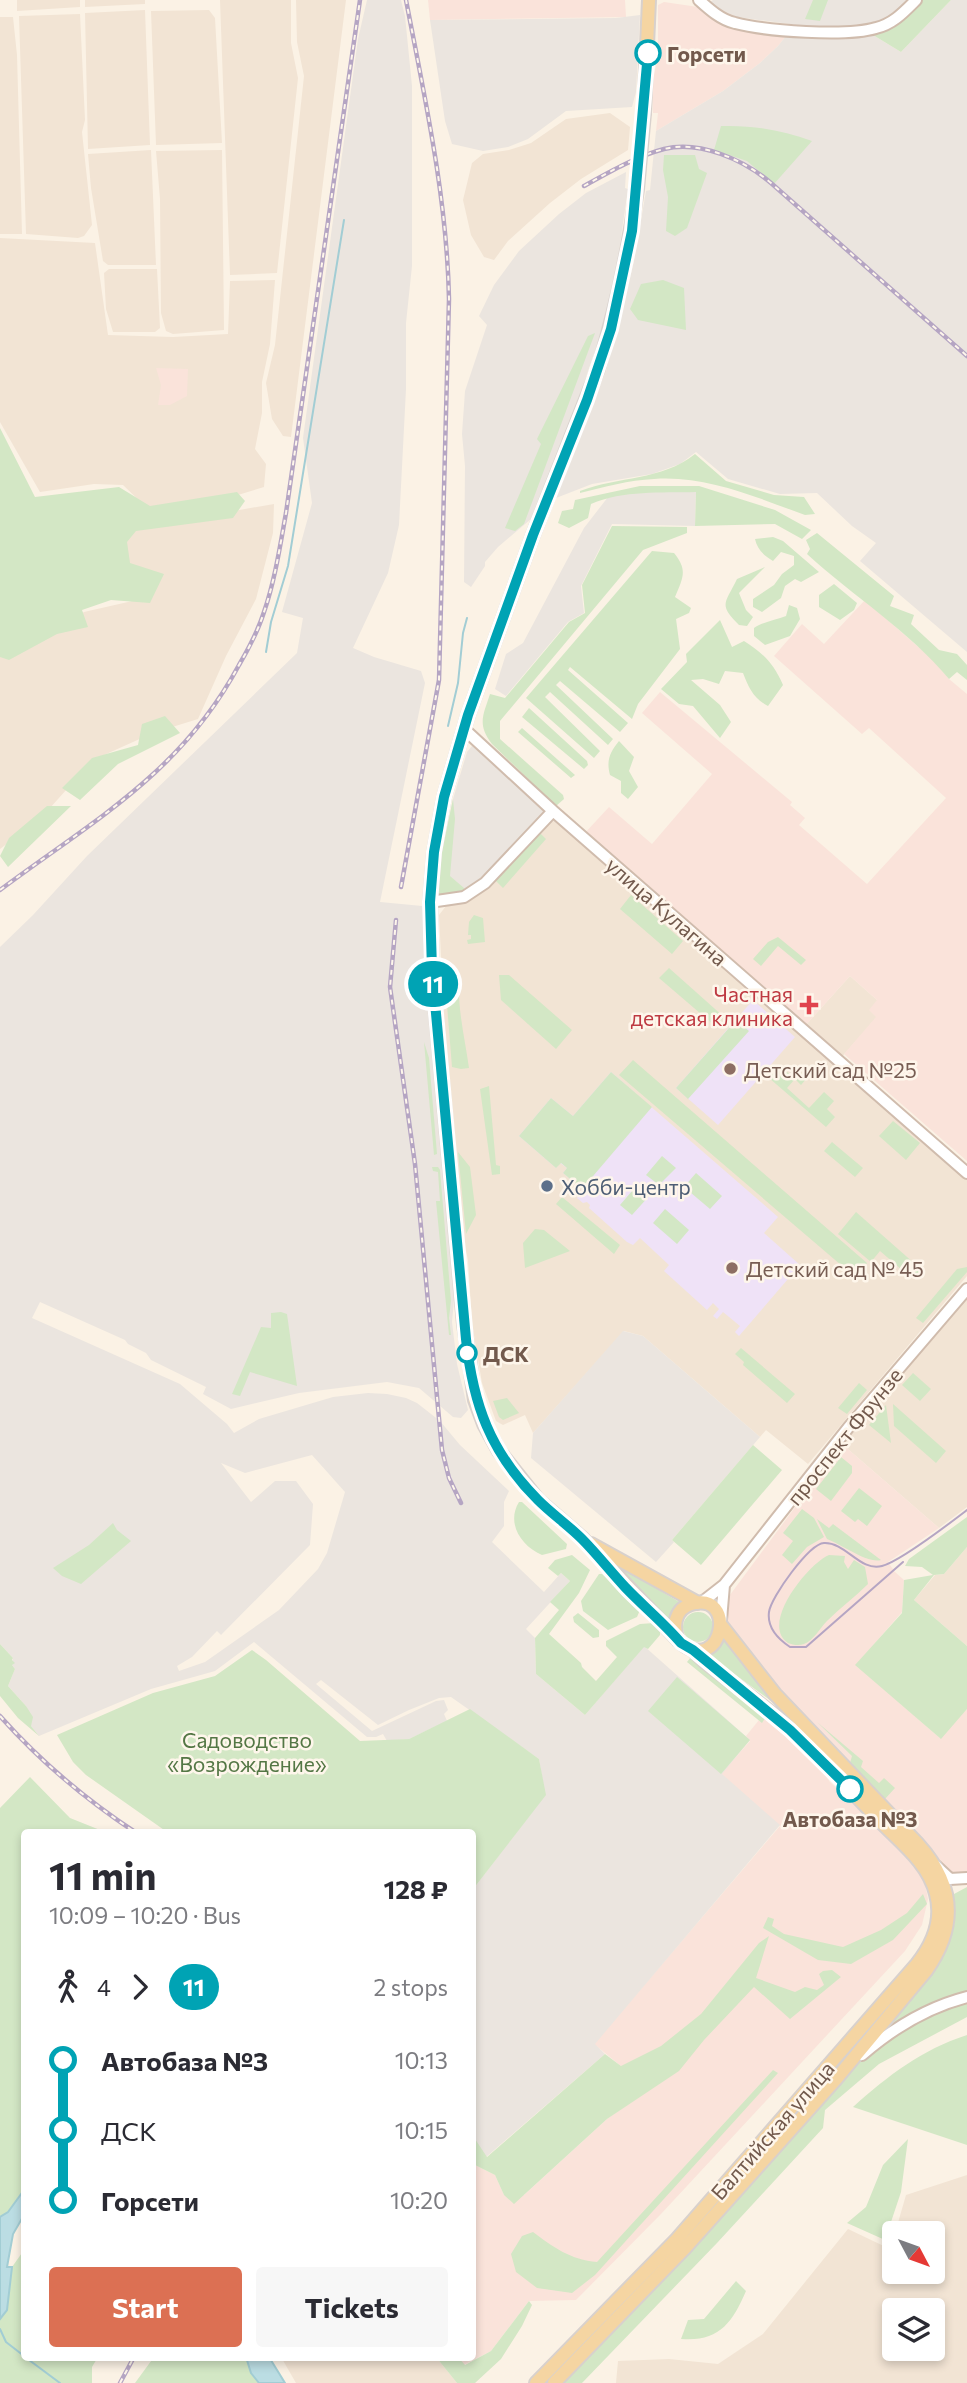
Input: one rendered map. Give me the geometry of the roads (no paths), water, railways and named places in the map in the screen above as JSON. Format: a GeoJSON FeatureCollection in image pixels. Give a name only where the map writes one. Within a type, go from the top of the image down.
{"type":"FeatureCollection","features":[{"type":"Feature","properties":{"kind":"main road"},"geometry":{"type":"LineString","coordinates":[[649,0],[644,113],[637,189],[611,329],[464,729],[444,797],[434,852],[430,902],[432,970],[463,1310],[475,1399],[490,1436],[517,1476],[538,1500],[582,1538],[623,1585],[678,1640],[693,1650],[706,1648],[713,1644],[720,1632],[721,1623]]}},
{"type":"Feature","properties":{"kind":"main road"},"geometry":{"type":"LineString","coordinates":[[582,1538],[713,1609],[784,1703],[936,1866]]}},
{"type":"Feature","properties":{"kind":"main road"},"geometry":{"type":"LineString","coordinates":[[678,1640],[674,1626],[676,1619],[685,1607],[700,1603]]}},
{"type":"Feature","properties":{"kind":"main road","name":"Балтийская улица"},"geometry":{"type":"LineString","coordinates":[[536,2383],[677,2239],[926,1952],[937,1925],[938,1902],[929,1875],[911,1852],[790,1730],[693,1650]]}},
{"type":"Feature","properties":{"kind":"main road","name":"Балтийская улица"},"geometry":{"type":"LineString","coordinates":[[554,2383],[686,2248],[837,2078],[936,1957],[948,1925],[948,1912],[946,1889],[936,1866]]}},
{"type":"Feature","properties":{"kind":"street"},"geometry":{"type":"LineString","coordinates":[[699,0],[712,12],[734,23],[800,32],[842,32],[876,28],[905,12],[916,0]]}},
{"type":"Feature","properties":{"kind":"street","name":"улица Кулагина"},"geometry":{"type":"LineString","coordinates":[[464,729],[552,811],[967,1173]]}},
{"type":"Feature","properties":{"kind":"street"},"geometry":{"type":"LineString","coordinates":[[430,902],[464,897],[485,883],[552,811]]}},
{"type":"Feature","properties":{"kind":"street","name":"проспект Фрунзе"},"geometry":{"type":"LineString","coordinates":[[700,1603],[724,1585],[848,1427],[967,1289]]}},
{"type":"Feature","properties":{"kind":"street"},"geometry":{"type":"LineString","coordinates":[[721,1623],[724,1585]]}},
{"type":"Feature","properties":{"kind":"street"},"geometry":{"type":"LineString","coordinates":[[936,1866],[950,1879],[967,1878]]}},
{"type":"Feature","properties":{"kind":"street"},"geometry":{"type":"LineString","coordinates":[[837,2078],[872,2046],[906,2022],[967,1997]]}},
{"type":"Feature","properties":{"kind":"water"},"geometry":{"type":"Polygon","coordinates":[[[21,2194],[21,2220],[13,2234],[7,2267],[12,2267],[7,2310],[0,2319],[0,2217],[8,2212],[21,2194]]]}},
{"type":"Feature","properties":{"kind":"water"},"geometry":{"type":"Polygon","coordinates":[[[247,2361],[271,2361],[285,2383],[259,2383],[251,2373],[247,2361]]]}},
{"type":"Feature","properties":{"kind":"waterway"},"geometry":{"type":"LineString","coordinates":[[266,652],[271,622],[288,566],[344,220]]}},
{"type":"Feature","properties":{"kind":"waterway"},"geometry":{"type":"LineString","coordinates":[[448,726],[458,683],[467,618]]}},
{"type":"Feature","properties":{"kind":"waterway"},"geometry":{"type":"LineString","coordinates":[[0,2329],[6,2342],[21,2354]]}},
{"type":"Feature","properties":{"kind":"waterway"},"geometry":{"type":"LineString","coordinates":[[30,2361],[60,2383]]}},
{"type":"Feature","properties":{"kind":"tram line"},"geometry":{"type":"LineString","coordinates":[[903,1562],[806,1647],[790,1647],[772,1628],[769,1612],[776,1595],[801,1561],[817,1546],[832,1544],[867,1565],[882,1566],[913,1550],[967,1510]]}},
{"type":"Feature","properties":{"kind":"railway"},"geometry":{"type":"LineString","coordinates":[[0,890],[102,817],[163,765],[216,703],[243,659],[259,626],[274,575],[286,513],[360,0]]}},
{"type":"Feature","properties":{"kind":"railway"},"geometry":{"type":"LineString","coordinates":[[401,887],[439,680],[449,299],[440,186],[406,0]]}},
{"type":"Feature","properties":{"kind":"railway"},"geometry":{"type":"LineString","coordinates":[[584,186],[633,160],[664,149],[692,147],[735,160],[771,183],[967,356]]}},
{"type":"Feature","properties":{"kind":"railway"},"geometry":{"type":"LineString","coordinates":[[396,920],[390,987],[415,1164],[442,1450],[449,1478],[461,1503]]}},
{"type":"Feature","properties":{"kind":"railway"},"geometry":{"type":"LineString","coordinates":[[0,1716],[64,1778],[131,1829]]}},
{"type":"Feature","properties":{"kind":"railway"},"geometry":{"type":"LineString","coordinates":[[120,2383],[132,2361]]}},
{"type":"Feature","properties":{"kind":"place","name":"Горсети"},"geometry":{"type":"Point","coordinates":[648,53]}},
{"type":"Feature","properties":{"kind":"place","name":"Частная детская клиника"},"geometry":{"type":"Point","coordinates":[809,1005]}},
{"type":"Feature","properties":{"kind":"place","name":"Детский сад №25"},"geometry":{"type":"Point","coordinates":[730,1069]}},
{"type":"Feature","properties":{"kind":"place","name":"Хобби-центр"},"geometry":{"type":"Point","coordinates":[547,1186]}},
{"type":"Feature","properties":{"kind":"place","name":"Детский сад № 45"},"geometry":{"type":"Point","coordinates":[732,1268]}},
{"type":"Feature","properties":{"kind":"place","name":"ДСК"},"geometry":{"type":"Point","coordinates":[467,1353]}},
{"type":"Feature","properties":{"kind":"place","name":"Автобаза №3"},"geometry":{"type":"Point","coordinates":[850,1789]}},
{"type":"Feature","properties":{"kind":"park label","name":"Садоводство «Возрождение»"},"geometry":{"type":"Point","coordinates":[247,1751]}}]}
